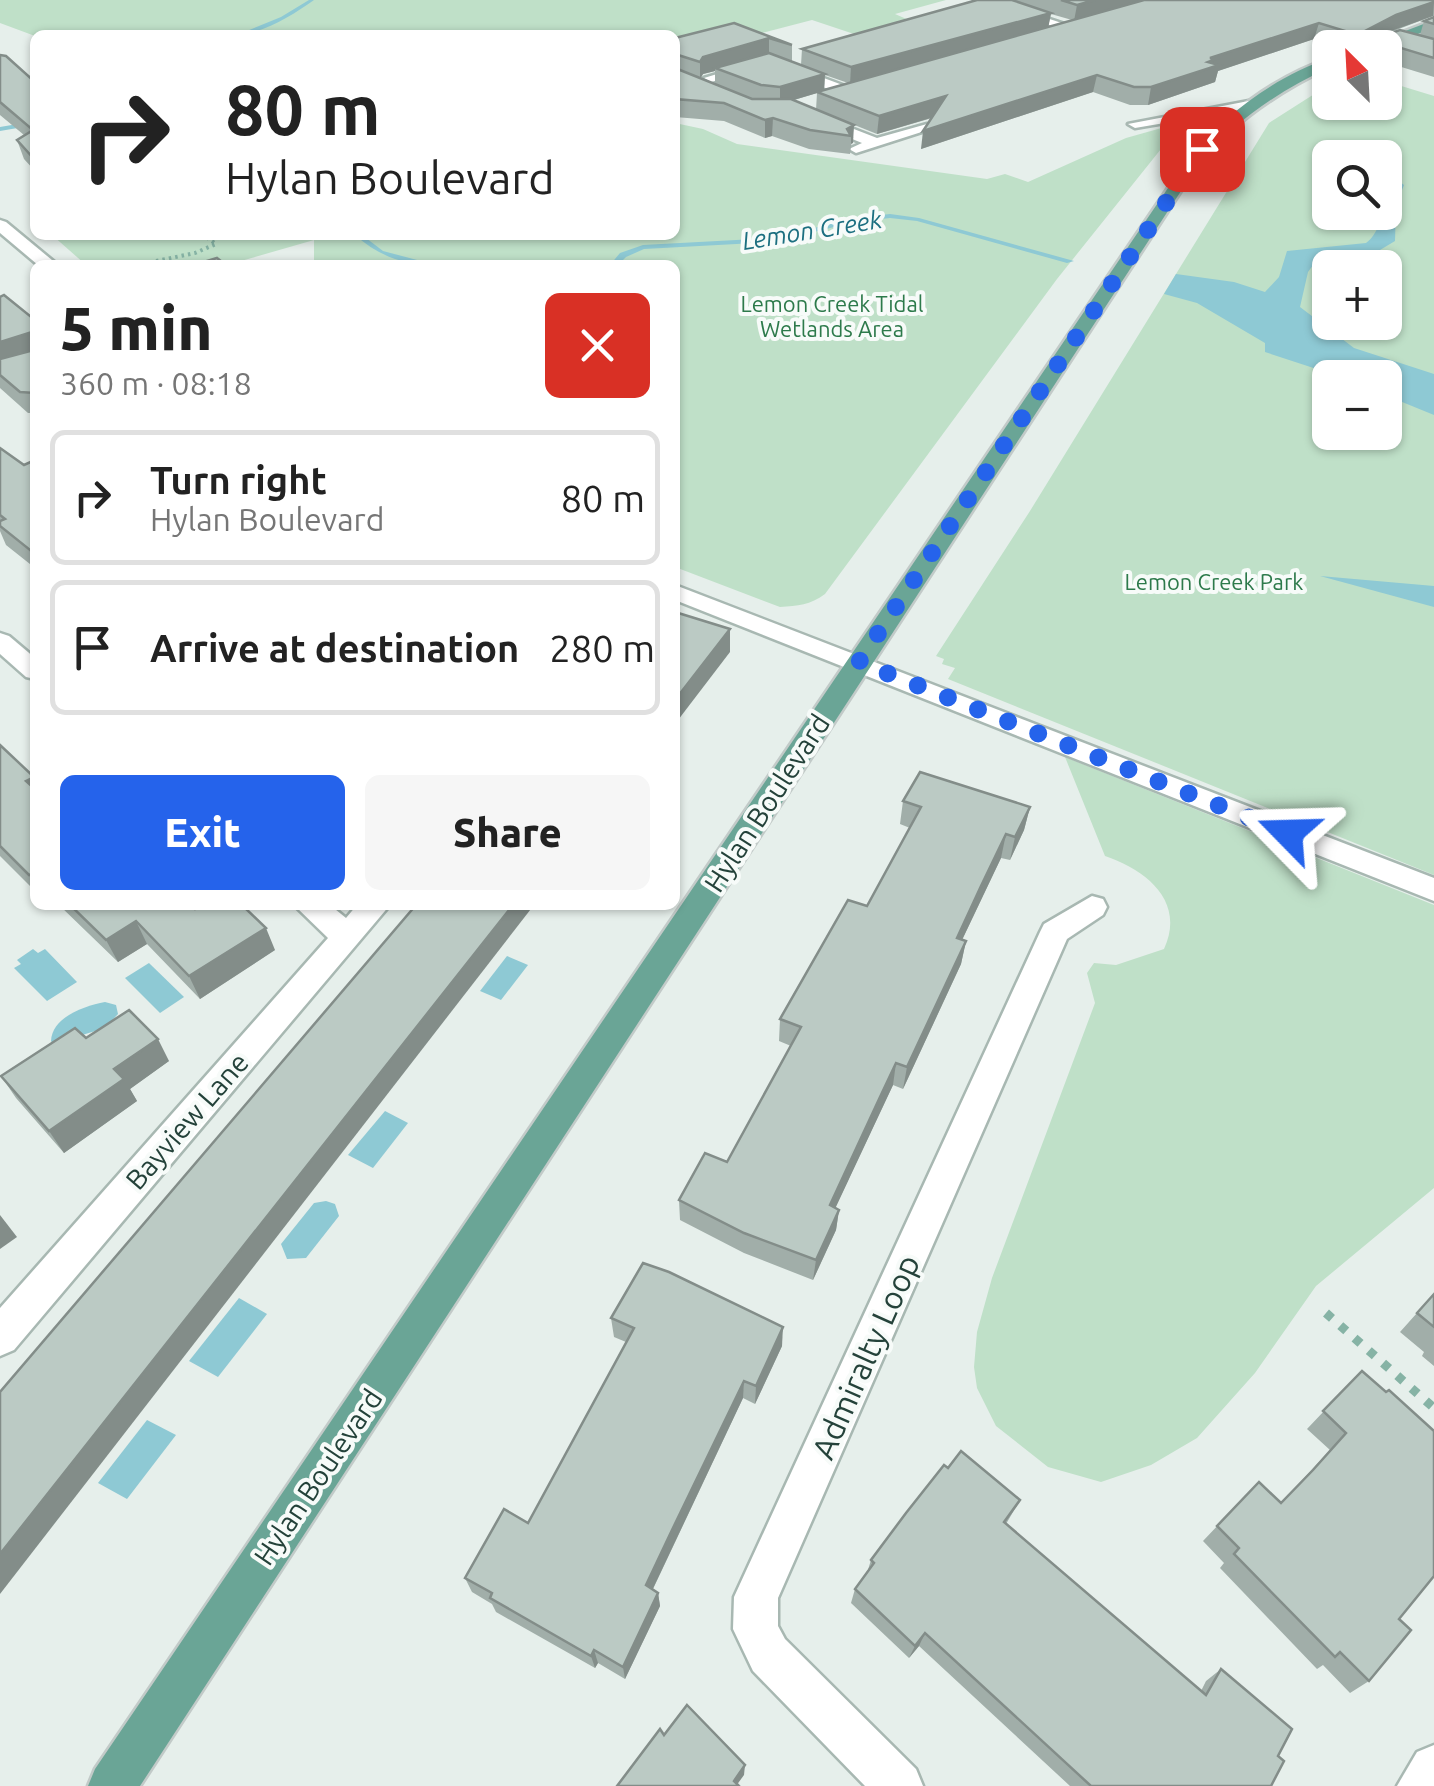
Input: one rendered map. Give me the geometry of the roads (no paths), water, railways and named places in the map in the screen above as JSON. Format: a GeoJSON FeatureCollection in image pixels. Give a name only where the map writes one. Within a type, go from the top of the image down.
{"type":"FeatureCollection","features":[{"type":"Feature","properties":{"kind":"main road"},"geometry":{"type":"LineString","coordinates":[[1402,35],[1434,24]]}},
{"type":"Feature","properties":{"kind":"main road","name":"Hylan Boulevard"},"geometry":{"type":"LineString","coordinates":[[112,1786],[1202,149],[1254,104],[1312,72]]}},
{"type":"Feature","properties":{"kind":"street"},"geometry":{"type":"LineString","coordinates":[[980,0],[1074,29]]}},
{"type":"Feature","properties":{"kind":"street"},"geometry":{"type":"LineString","coordinates":[[1044,38],[1091,24]]}},
{"type":"Feature","properties":{"kind":"street"},"geometry":{"type":"LineString","coordinates":[[1402,40],[1426,47]]}},
{"type":"Feature","properties":{"kind":"street"},"geometry":{"type":"LineString","coordinates":[[692,84],[710,84],[770,62],[850,93]]}},
{"type":"Feature","properties":{"kind":"street"},"geometry":{"type":"LineString","coordinates":[[822,101],[868,88]]}},
{"type":"Feature","properties":{"kind":"street"},"geometry":{"type":"LineString","coordinates":[[1135,124],[1254,104]]}},
{"type":"Feature","properties":{"kind":"street"},"geometry":{"type":"LineString","coordinates":[[809,116],[876,143]]}},
{"type":"Feature","properties":{"kind":"street"},"geometry":{"type":"LineString","coordinates":[[853,150],[928,128]]}},
{"type":"Feature","properties":{"kind":"street"},"geometry":{"type":"LineString","coordinates":[[0,225],[42,260]]}},
{"type":"Feature","properties":{"kind":"street"},"geometry":{"type":"LineString","coordinates":[[680,594],[1434,890]]}},
{"type":"Feature","properties":{"kind":"street"},"geometry":{"type":"LineString","coordinates":[[0,641],[30,667]]}},
{"type":"Feature","properties":{"kind":"street","name":"Admiralty Loop"},"geometry":{"type":"LineString","coordinates":[[899,1786],[769,1656],[756,1630],[756,1597],[1055,932],[1092,907]]}},
{"type":"Feature","properties":{"kind":"street"},"geometry":{"type":"LineString","coordinates":[[315,910],[347,936]]}},
{"type":"Feature","properties":{"kind":"street","name":"Bayview Lane"},"geometry":{"type":"LineString","coordinates":[[0,1337],[370,910]]}},
{"type":"Feature","properties":{"kind":"street"},"geometry":{"type":"LineString","coordinates":[[1421,1786],[1434,1769]]}},
{"type":"Feature","properties":{"kind":"water"},"geometry":{"type":"Polygon","coordinates":[[[1395,230],[1395,241],[1380,250],[1312,250],[1312,267],[1300,307],[1312,316],[1312,340],[1343,340],[1354,348],[1391,360],[1312,360],[1312,367],[1265,352],[1265,343],[1197,303],[1164,294],[1176,274],[1234,282],[1265,292],[1279,277],[1287,251],[1366,243],[1375,233],[1395,230]]]}},
{"type":"Feature","properties":{"kind":"water"},"geometry":{"type":"Polygon","coordinates":[[[1402,364],[1434,374],[1434,415],[1402,402],[1402,364]]]}},
{"type":"Feature","properties":{"kind":"water"},"geometry":{"type":"Polygon","coordinates":[[[1320,576],[1434,586],[1434,607],[1320,576]]]}},
{"type":"Feature","properties":{"kind":"water"},"geometry":{"type":"Polygon","coordinates":[[[33,949],[38,953],[45,949],[77,982],[47,1001],[14,968],[21,964],[17,960],[33,949]]]}},
{"type":"Feature","properties":{"kind":"water"},"geometry":{"type":"Polygon","coordinates":[[[507,956],[528,965],[501,1000],[480,991],[507,956]]]}},
{"type":"Feature","properties":{"kind":"water"},"geometry":{"type":"Polygon","coordinates":[[[149,963],[184,997],[160,1013],[125,978],[149,963]]]}},
{"type":"Feature","properties":{"kind":"water"},"geometry":{"type":"Polygon","coordinates":[[[105,1002],[116,1005],[118,1014],[105,1028],[53,1044],[53,1033],[63,1019],[105,1002]]]}},
{"type":"Feature","properties":{"kind":"water"},"geometry":{"type":"Polygon","coordinates":[[[385,1111],[408,1123],[373,1168],[348,1155],[385,1111]]]}},
{"type":"Feature","properties":{"kind":"water"},"geometry":{"type":"Polygon","coordinates":[[[314,1203],[335,1204],[339,1216],[306,1258],[287,1259],[281,1244],[314,1203]]]}},
{"type":"Feature","properties":{"kind":"water"},"geometry":{"type":"Polygon","coordinates":[[[239,1298],[267,1314],[218,1377],[189,1361],[239,1298]]]}},
{"type":"Feature","properties":{"kind":"water"},"geometry":{"type":"Polygon","coordinates":[[[147,1420],[176,1435],[127,1499],[98,1483],[147,1420]]]}},
{"type":"Feature","properties":{"kind":"waterway","name":"Lemon Creek"},"geometry":{"type":"LineString","coordinates":[[253,30],[312,0]]}},
{"type":"Feature","properties":{"kind":"waterway"},"geometry":{"type":"LineString","coordinates":[[0,129],[30,124]]}},
{"type":"Feature","properties":{"kind":"waterway","name":"Lemon Creek"},"geometry":{"type":"LineString","coordinates":[[618,260],[643,247],[774,240],[854,220],[890,216],[917,219],[1070,261]]}},
{"type":"Feature","properties":{"kind":"waterway","name":"Lemon Creek"},"geometry":{"type":"LineString","coordinates":[[364,240],[381,253],[411,260]]}},
{"type":"Feature","properties":{"kind":"park label","name":"Lemon Creek Tidal Wetlands Area"},"geometry":{"type":"Point","coordinates":[832,316]}},
{"type":"Feature","properties":{"kind":"park label","name":"Lemon Creek Park"},"geometry":{"type":"Point","coordinates":[1214,582]}}]}
